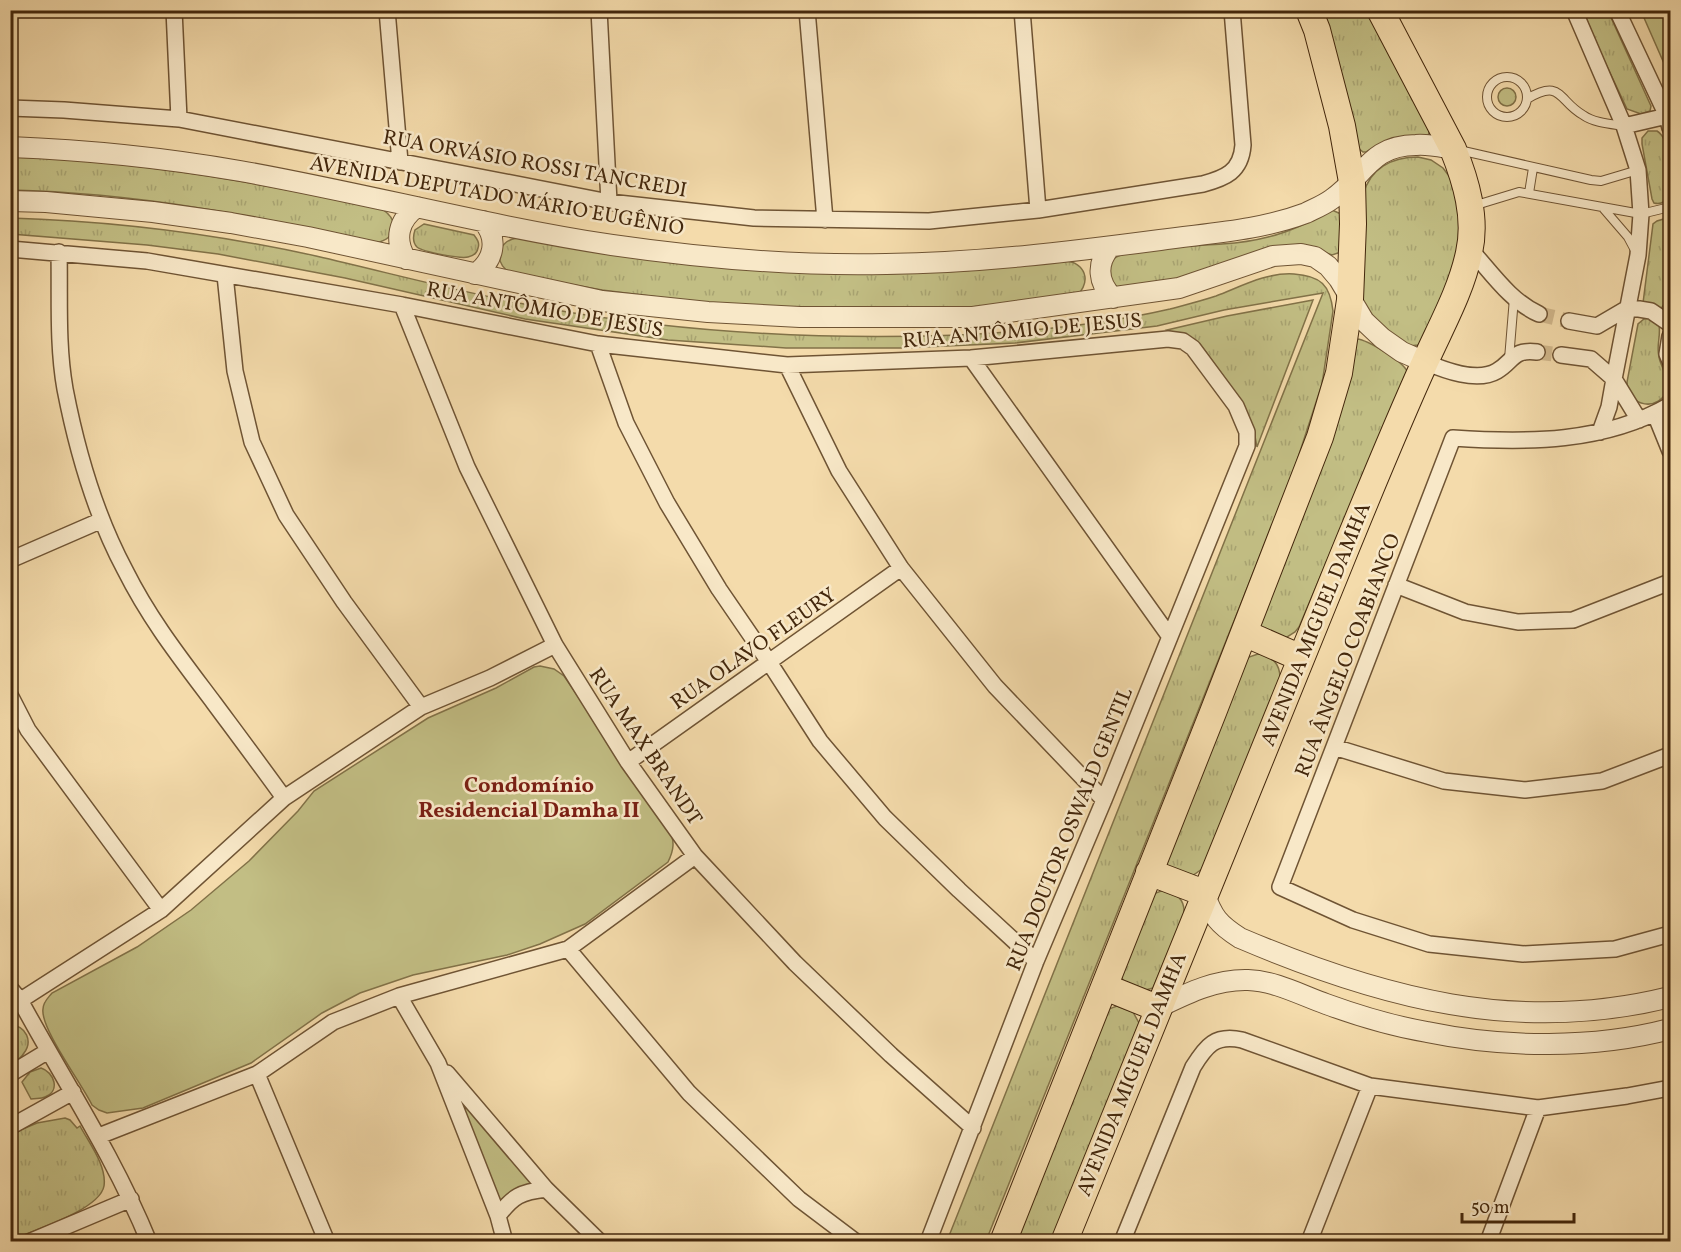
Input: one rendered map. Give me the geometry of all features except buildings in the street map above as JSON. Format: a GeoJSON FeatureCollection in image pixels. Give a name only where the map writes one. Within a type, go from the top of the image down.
{"type":"FeatureCollection","features":[{"type":"Feature","properties":{"kind":"main road"},"geometry":{"type":"LineString","coordinates":[[1003,1242],[1320,437],[1339,373],[1350,300],[1352,182],[1332,82],[1309,10]]}},
{"type":"Feature","properties":{"kind":"main road","name":"AVENIDA MIGUEL DAMHA"},"geometry":{"type":"LineString","coordinates":[[1064,1242],[1301,658],[1425,362],[1454,299],[1470,249],[1470,207],[1467,187],[1453,149],[1380,10]]}},
{"type":"Feature","properties":{"kind":"main road"},"geometry":{"type":"LineString","coordinates":[[1244,633],[1301,658]]}},
{"type":"Feature","properties":{"kind":"main road"},"geometry":{"type":"LineString","coordinates":[[1149,872],[1204,893]]}},
{"type":"Feature","properties":{"kind":"main road"},"geometry":{"type":"LineString","coordinates":[[1105,987],[1158,1008]]}},
{"type":"Feature","properties":{"kind":"street"},"geometry":{"type":"LineString","coordinates":[[174,10],[179,119]]}},
{"type":"Feature","properties":{"kind":"street"},"geometry":{"type":"LineString","coordinates":[[387,10],[400,162]]}},
{"type":"Feature","properties":{"kind":"street"},"geometry":{"type":"LineString","coordinates":[[599,10],[609,202]]}},
{"type":"Feature","properties":{"kind":"street"},"geometry":{"type":"LineString","coordinates":[[807,10],[825,220]]}},
{"type":"Feature","properties":{"kind":"street"},"geometry":{"type":"LineString","coordinates":[[1022,10],[1038,210]]}},
{"type":"Feature","properties":{"kind":"street","name":"RUA ORVÁSIO ROSSI TANCREDI"},"geometry":{"type":"LineString","coordinates":[[10,108],[179,119],[609,202],[754,218],[928,221],[1038,210],[1203,184],[1222,178],[1231,172],[1243,154],[1232,10]]}},
{"type":"Feature","properties":{"kind":"street"},"geometry":{"type":"LineString","coordinates":[[1574,10],[1624,126],[1638,170],[1641,214],[1638,255],[1609,407],[1600,432]]}},
{"type":"Feature","properties":{"kind":"street"},"geometry":{"type":"LineString","coordinates":[[1617,10],[1669,122],[1624,126]]}},
{"type":"Feature","properties":{"kind":"street","name":"AVENIDA DEPUTADO MÁRIO EUGÊNIO"},"geometry":{"type":"LineString","coordinates":[[10,147],[45,148],[228,169],[483,221],[620,246],[709,257],[881,264],[962,262],[1234,232],[1284,220],[1332,200],[1352,182],[1364,167],[1379,155],[1396,147],[1416,144],[1453,149]]}},
{"type":"Feature","properties":{"kind":"street"},"geometry":{"type":"LineString","coordinates":[[10,201],[153,212],[231,223],[308,237],[602,301],[708,312],[777,316],[973,317],[1179,288],[1273,256],[1301,254],[1315,257],[1328,266],[1339,279],[1364,321],[1382,338],[1402,352],[1447,372],[1482,376],[1497,371],[1520,352],[1537,352]]}},
{"type":"Feature","properties":{"kind":"street"},"geometry":{"type":"LineString","coordinates":[[406,259],[399,245],[399,230],[406,216],[417,207]]}},
{"type":"Feature","properties":{"kind":"street"},"geometry":{"type":"LineString","coordinates":[[475,274],[486,264],[493,250],[492,234],[483,221]]}},
{"type":"Feature","properties":{"kind":"street"},"geometry":{"type":"LineString","coordinates":[[1110,247],[1102,258],[1100,271],[1103,286],[1113,298]]}},
{"type":"Feature","properties":{"kind":"street","name":"RUA ANTÔMIO DE JESUS"},"geometry":{"type":"LineString","coordinates":[[10,249],[147,261],[402,305],[598,344],[787,365],[971,358],[1168,339],[1183,342],[1199,355],[1236,406],[1247,432]]}},
{"type":"Feature","properties":{"kind":"street"},"geometry":{"type":"LineString","coordinates":[[1470,249],[1514,298],[1525,308],[1539,314]]}},
{"type":"Feature","properties":{"kind":"street"},"geometry":{"type":"LineString","coordinates":[[1080,250],[1086,257],[1092,274],[1092,289],[1085,302]]}},
{"type":"Feature","properties":{"kind":"street"},"geometry":{"type":"LineString","coordinates":[[59,252],[60,342],[65,387],[85,471],[102,520],[124,569],[148,612],[179,659],[284,798]]}},
{"type":"Feature","properties":{"kind":"street"},"geometry":{"type":"LineString","coordinates":[[225,275],[235,371],[252,442],[286,515],[344,602],[422,707]]}},
{"type":"Feature","properties":{"kind":"street","name":"RUA MAX BRANDT"},"geometry":{"type":"LineString","coordinates":[[402,305],[467,467],[555,645],[628,762],[695,856],[795,963],[891,1055],[973,1128]]}},
{"type":"Feature","properties":{"kind":"street"},"geometry":{"type":"LineString","coordinates":[[1569,321],[1597,326],[1626,309],[1651,311],[1671,324]]}},
{"type":"Feature","properties":{"kind":"street"},"geometry":{"type":"LineString","coordinates":[[1671,336],[1667,354],[1671,361]]}},
{"type":"Feature","properties":{"kind":"street"},"geometry":{"type":"LineString","coordinates":[[598,344],[626,423],[667,503],[719,589],[770,662],[820,741],[885,818],[1036,961]]}},
{"type":"Feature","properties":{"kind":"street"},"geometry":{"type":"LineString","coordinates":[[1561,355],[1591,359],[1614,379],[1639,420]]}},
{"type":"Feature","properties":{"kind":"street"},"geometry":{"type":"LineString","coordinates":[[971,358],[1170,637]]}},
{"type":"Feature","properties":{"kind":"street"},"geometry":{"type":"LineString","coordinates":[[787,365],[839,471],[901,568],[995,687],[1104,800]]}},
{"type":"Feature","properties":{"kind":"street"},"geometry":{"type":"LineString","coordinates":[[1600,432],[1655,414],[1671,405]]}},
{"type":"Feature","properties":{"kind":"street"},"geometry":{"type":"LineString","coordinates":[[1655,414],[1671,452]]}},
{"type":"Feature","properties":{"kind":"street","name":"RUA DOUTOR OSWALD GENTIL"},"geometry":{"type":"LineString","coordinates":[[928,1242],[1036,961],[1104,800],[1247,446],[1247,432]]}},
{"type":"Feature","properties":{"kind":"street","name":"RUA ÂNGELO COABIANCO"},"geometry":{"type":"LineString","coordinates":[[1600,432],[1566,439],[1501,441],[1453,438],[1280,887],[1353,920],[1429,944],[1522,954],[1615,949],[1671,934]]}},
{"type":"Feature","properties":{"kind":"street"},"geometry":{"type":"LineString","coordinates":[[10,560],[102,520]]}},
{"type":"Feature","properties":{"kind":"street","name":"RUA OLAVO FLEURY"},"geometry":{"type":"LineString","coordinates":[[628,762],[901,568]]}},
{"type":"Feature","properties":{"kind":"street"},"geometry":{"type":"LineString","coordinates":[[1396,585],[1466,612],[1518,622],[1573,620],[1671,582]]}},
{"type":"Feature","properties":{"kind":"street"},"geometry":{"type":"LineString","coordinates":[[149,1242],[131,1199],[99,1136],[14,998],[161,910],[284,798],[422,707],[490,678],[555,645]]}},
{"type":"Feature","properties":{"kind":"street"},"geometry":{"type":"LineString","coordinates":[[10,694],[28,730],[161,910]]}},
{"type":"Feature","properties":{"kind":"street"},"geometry":{"type":"LineString","coordinates":[[1334,747],[1443,781],[1525,790],[1602,781],[1671,755]]}},
{"type":"Feature","properties":{"kind":"street"},"geometry":{"type":"LineString","coordinates":[[99,1136],[257,1074],[333,1022],[399,996],[568,949],[695,856]]}},
{"type":"Feature","properties":{"kind":"street"},"geometry":{"type":"LineString","coordinates":[[1204,893],[1216,921],[1240,938],[1363,984],[1430,1001],[1486,1010],[1574,1012],[1671,997]]}},
{"type":"Feature","properties":{"kind":"street"},"geometry":{"type":"LineString","coordinates":[[568,949],[688,1094],[799,1199],[856,1242]]}},
{"type":"Feature","properties":{"kind":"street"},"geometry":{"type":"LineString","coordinates":[[1158,1008],[1206,986],[1226,981],[1248,980],[1271,984],[1355,1014],[1425,1032],[1476,1041],[1580,1043],[1671,1029]]}},
{"type":"Feature","properties":{"kind":"street"},"geometry":{"type":"LineString","coordinates":[[399,996],[438,1063],[498,1216],[505,1242]]}},
{"type":"Feature","properties":{"kind":"street"},"geometry":{"type":"LineString","coordinates":[[1122,1242],[1194,1067],[1202,1053],[1213,1042],[1224,1038],[1242,1040],[1370,1086],[1538,1108],[1671,1088]]}},
{"type":"Feature","properties":{"kind":"street"},"geometry":{"type":"LineString","coordinates":[[10,1074],[48,1051]]}},
{"type":"Feature","properties":{"kind":"street"},"geometry":{"type":"LineString","coordinates":[[438,1063],[546,1190],[600,1242]]}},
{"type":"Feature","properties":{"kind":"street"},"geometry":{"type":"LineString","coordinates":[[257,1074],[327,1242]]}},
{"type":"Feature","properties":{"kind":"street"},"geometry":{"type":"LineString","coordinates":[[1309,1242],[1370,1086]]}},
{"type":"Feature","properties":{"kind":"street"},"geometry":{"type":"LineString","coordinates":[[10,1127],[73,1092]]}},
{"type":"Feature","properties":{"kind":"street"},"geometry":{"type":"LineString","coordinates":[[1488,1242],[1538,1108]]}},
{"type":"Feature","properties":{"kind":"street"},"geometry":{"type":"LineString","coordinates":[[498,1216],[510,1201],[527,1191],[546,1190]]}},
{"type":"Feature","properties":{"kind":"street"},"geometry":{"type":"LineString","coordinates":[[29,1242],[131,1199]]}},
{"type":"Feature","properties":{"kind":"lane"},"geometry":{"type":"LineString","coordinates":[[1526,88],[1525,106],[1516,115],[1502,116],[1491,109],[1487,96],[1492,84],[1503,77],[1516,79],[1526,88],[1538,93]]}},
{"type":"Feature","properties":{"kind":"lane"},"geometry":{"type":"LineString","coordinates":[[1527,99],[1538,93],[1553,91],[1562,95],[1584,117],[1624,126]]}},
{"type":"Feature","properties":{"kind":"lane"},"geometry":{"type":"LineString","coordinates":[[1453,149],[1601,181],[1638,170]]}},
{"type":"Feature","properties":{"kind":"lane"},"geometry":{"type":"LineString","coordinates":[[1529,193],[1533,168]]}},
{"type":"Feature","properties":{"kind":"lane"},"geometry":{"type":"LineString","coordinates":[[1470,207],[1519,192],[1641,214],[1671,207]]}},
{"type":"Feature","properties":{"kind":"lane"},"geometry":{"type":"LineString","coordinates":[[1603,208],[1628,237],[1638,255]]}},
{"type":"Feature","properties":{"kind":"lane"},"geometry":{"type":"LineString","coordinates":[[1509,359],[1514,298]]}},
{"type":"Feature","properties":{"kind":"green space"},"geometry":{"type":"Polygon","coordinates":[[[1319,11],[1368,11],[1430,129],[1428,136],[1385,142],[1366,152],[1357,147],[1319,11]]]}},
{"type":"Feature","properties":{"kind":"green space"},"geometry":{"type":"Polygon","coordinates":[[[1583,11],[1608,11],[1651,106],[1650,111],[1641,114],[1627,109],[1583,11]]]}},
{"type":"Feature","properties":{"kind":"green space"},"geometry":{"type":"Polygon","coordinates":[[[1641,11],[1670,11],[1670,77],[1641,11]]]}},
{"type":"Feature","properties":{"kind":"green space"},"geometry":{"type":"Polygon","coordinates":[[[1503,88],[1511,88],[1516,93],[1514,104],[1503,106],[1498,101],[1498,93],[1503,88]]]}},
{"type":"Feature","properties":{"kind":"green space"},"geometry":{"type":"Polygon","coordinates":[[[1648,131],[1657,131],[1662,136],[1670,160],[1670,195],[1662,203],[1654,203],[1652,199],[1642,144],[1642,138],[1648,131]]]}},
{"type":"Feature","properties":{"kind":"green space"},"geometry":{"type":"Polygon","coordinates":[[[11,157],[151,168],[290,190],[382,209],[392,219],[394,229],[383,241],[376,243],[286,223],[195,207],[103,196],[11,190],[11,157]]]}},
{"type":"Feature","properties":{"kind":"green space"},"geometry":{"type":"Polygon","coordinates":[[[1418,157],[1431,160],[1443,168],[1449,176],[1454,186],[1461,217],[1457,269],[1425,340],[1418,345],[1409,346],[1383,332],[1363,303],[1361,294],[1363,195],[1371,178],[1383,166],[1399,159],[1418,157]]]}},
{"type":"Feature","properties":{"kind":"green space"},"geometry":{"type":"Polygon","coordinates":[[[1332,210],[1341,214],[1341,252],[1332,255],[1301,244],[1270,248],[1178,279],[1119,288],[1113,286],[1108,269],[1112,260],[1120,255],[1148,249],[1257,240],[1293,229],[1332,210]]]}},
{"type":"Feature","properties":{"kind":"green space"},"geometry":{"type":"Polygon","coordinates":[[[1670,217],[1670,280],[1665,303],[1660,309],[1643,303],[1653,224],[1670,217]]]}},
{"type":"Feature","properties":{"kind":"green space"},"geometry":{"type":"Polygon","coordinates":[[[10,218],[87,222],[202,235],[316,256],[462,291],[550,309],[652,324],[754,333],[908,336],[1011,332],[1092,323],[1170,309],[1216,296],[1274,275],[1303,275],[1322,283],[1332,302],[1333,311],[1322,384],[1292,476],[986,1241],[947,1241],[1323,293],[1224,310],[1157,326],[1015,343],[901,348],[786,348],[668,340],[525,319],[345,278],[218,254],[147,245],[11,234],[10,218]]]}},
{"type":"Feature","properties":{"kind":"green space"},"geometry":{"type":"Polygon","coordinates":[[[424,224],[474,235],[479,246],[477,251],[472,256],[464,257],[442,255],[417,247],[413,237],[415,230],[424,224]]]}},
{"type":"Feature","properties":{"kind":"green space"},"geometry":{"type":"Polygon","coordinates":[[[517,238],[798,272],[881,274],[963,271],[1068,261],[1080,267],[1085,276],[1085,282],[1074,297],[971,307],[800,309],[706,303],[602,290],[514,274],[503,266],[499,254],[504,244],[517,238]]]}},
{"type":"Feature","properties":{"kind":"green space"},"geometry":{"type":"Polygon","coordinates":[[[1313,300],[1257,447],[1250,420],[1244,408],[1200,344],[1167,330],[1313,300]]]}},
{"type":"Feature","properties":{"kind":"green space"},"geometry":{"type":"Polygon","coordinates":[[[1649,318],[1659,325],[1658,353],[1668,385],[1664,396],[1658,401],[1645,404],[1632,397],[1628,391],[1627,382],[1638,324],[1649,318]]]}},
{"type":"Feature","properties":{"kind":"green space"},"geometry":{"type":"Polygon","coordinates":[[[1357,339],[1384,352],[1399,362],[1407,371],[1299,627],[1284,639],[1262,629],[1260,623],[1357,339]]]}},
{"type":"Feature","properties":{"kind":"green space"},"geometry":{"type":"Polygon","coordinates":[[[1258,654],[1274,661],[1279,668],[1280,678],[1202,869],[1192,876],[1170,869],[1166,864],[1246,658],[1258,654]]]}},
{"type":"Feature","properties":{"kind":"green space"},"geometry":{"type":"Polygon","coordinates":[[[540,666],[554,669],[564,676],[669,829],[673,846],[668,862],[585,924],[540,944],[507,955],[413,975],[360,993],[322,1013],[251,1063],[143,1108],[107,1113],[92,1105],[55,1042],[44,1018],[44,1004],[52,993],[137,947],[191,910],[249,861],[298,811],[314,791],[428,718],[540,666]]]}},
{"type":"Feature","properties":{"kind":"green space"},"geometry":{"type":"Polygon","coordinates":[[[1164,890],[1173,893],[1182,901],[1184,914],[1153,988],[1142,991],[1125,983],[1121,977],[1153,894],[1164,890]]]}},
{"type":"Feature","properties":{"kind":"green space"},"geometry":{"type":"Polygon","coordinates":[[[1117,1006],[1133,1012],[1139,1023],[1055,1241],[1011,1242],[1106,1010],[1117,1006]]]}},
{"type":"Feature","properties":{"kind":"green space"},"geometry":{"type":"Polygon","coordinates":[[[11,1025],[24,1031],[28,1044],[23,1055],[11,1067],[11,1025]]]}},
{"type":"Feature","properties":{"kind":"green space"},"geometry":{"type":"Polygon","coordinates":[[[41,1068],[52,1077],[53,1090],[43,1098],[31,1099],[22,1082],[30,1072],[41,1068]]]}},
{"type":"Feature","properties":{"kind":"green space"},"geometry":{"type":"Polygon","coordinates":[[[457,1095],[535,1184],[516,1190],[499,1202],[457,1095]]]}},
{"type":"Feature","properties":{"kind":"green space"},"geometry":{"type":"Polygon","coordinates":[[[65,1118],[77,1128],[80,1126],[100,1163],[104,1186],[100,1195],[78,1211],[11,1240],[11,1134],[37,1123],[65,1118]]]}},
{"type":"Feature","properties":{"kind":"tunnel"},"geometry":{"type":"LineString","coordinates":[[1539,314],[1569,321]]}},
{"type":"Feature","properties":{"kind":"tunnel"},"geometry":{"type":"LineString","coordinates":[[1537,352],[1561,355]]}},
{"type":"Feature","properties":{"kind":"district","name":"Condomínio Residencial Damha II"},"geometry":{"type":"Point","coordinates":[529,796]}}]}
